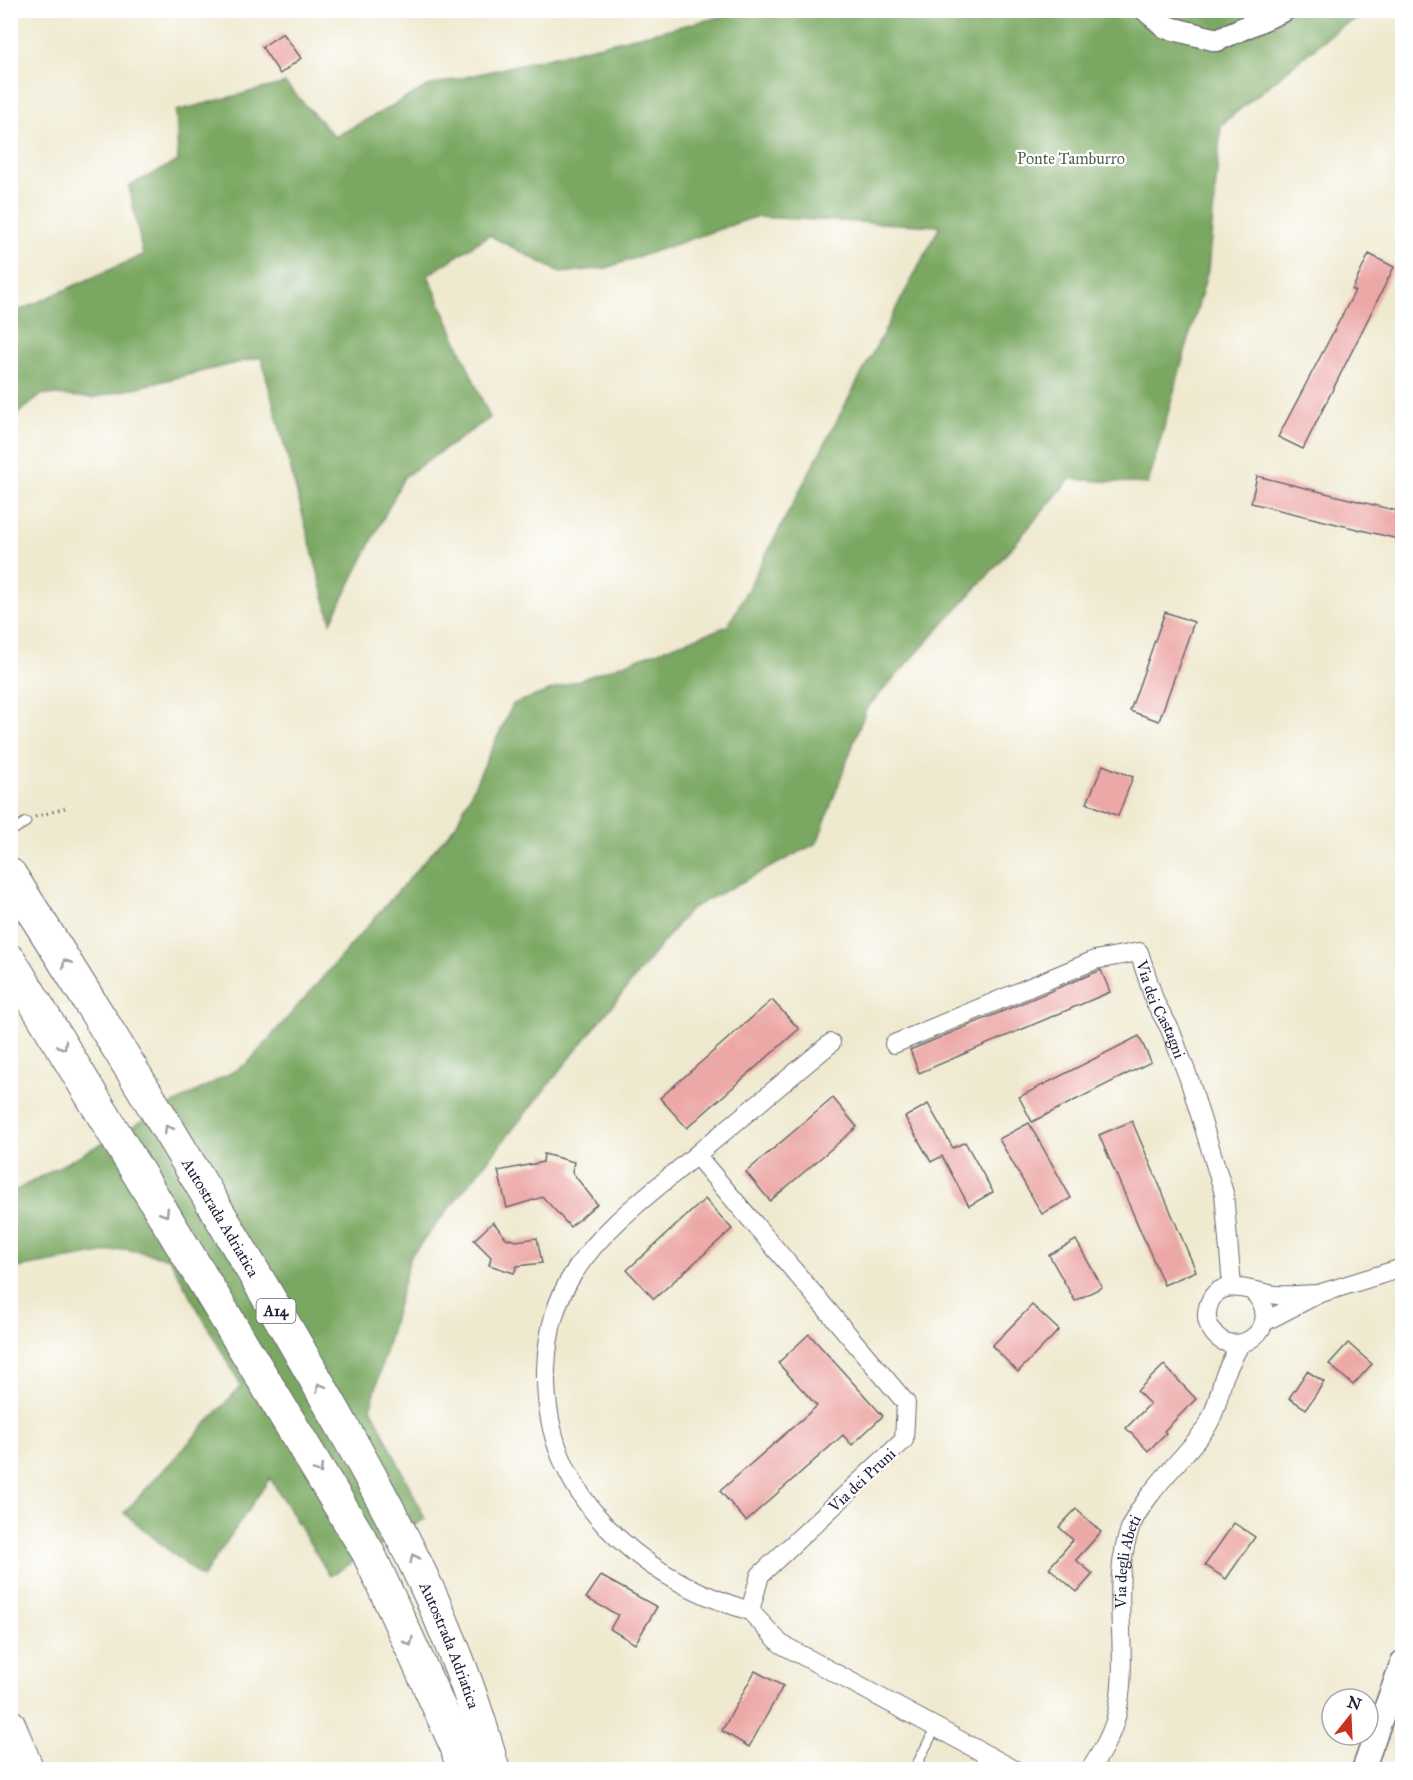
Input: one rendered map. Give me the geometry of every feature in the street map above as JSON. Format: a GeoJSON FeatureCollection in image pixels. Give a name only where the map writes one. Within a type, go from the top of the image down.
{"type":"FeatureCollection","features":[{"type":"Feature","properties":{"kind":"highway","name":"Autostrada Adriatica"},"geometry":{"type":"LineString","coordinates":[[10,875],[100,1016],[252,1269],[396,1520],[430,1590],[467,1684],[479,1715],[493,1770]]}},
{"type":"Feature","properties":{"kind":"highway","name":"Autostrada Adriatica"},"geometry":{"type":"LineString","coordinates":[[10,961],[206,1280],[368,1551],[457,1747],[463,1770]]}},
{"type":"Feature","properties":{"kind":"highway"},"geometry":{"type":"LineString","coordinates":[[10,1724],[29,1770]]}},
{"type":"Feature","properties":{"kind":"street"},"geometry":{"type":"LineString","coordinates":[[1146,10],[1166,27],[1216,40],[1284,10]]}},
{"type":"Feature","properties":{"kind":"street","name":"Via dei Castagni"},"geometry":{"type":"LineString","coordinates":[[894,1044],[1095,960],[1139,952],[1155,1002],[1170,1029],[1189,1080],[1224,1192],[1232,1286]]}},
{"type":"Feature","properties":{"kind":"street"},"geometry":{"type":"LineString","coordinates":[[831,1043],[618,1222],[592,1248],[574,1272],[559,1301],[547,1348],[546,1389],[552,1432],[568,1478],[595,1517],[627,1546],[661,1570],[724,1604],[750,1611],[781,1644],[1015,1770]]}},
{"type":"Feature","properties":{"kind":"street","name":"Via dei Pruni"},"geometry":{"type":"LineString","coordinates":[[696,1155],[906,1403],[904,1440],[760,1575],[750,1611]]}},
{"type":"Feature","properties":{"kind":"street","name":"Via degli Abeti"},"geometry":{"type":"LineString","coordinates":[[1090,1770],[1107,1742],[1115,1720],[1122,1649],[1119,1584],[1121,1565],[1132,1525],[1207,1426],[1224,1377],[1240,1344],[1256,1336],[1264,1322],[1318,1294],[1402,1268]]}},
{"type":"Feature","properties":{"kind":"street","name":"Via degli Abeti"},"geometry":{"type":"LineString","coordinates":[[1224,1377],[1219,1338],[1209,1324],[1208,1308],[1217,1293],[1232,1286],[1278,1295],[1318,1294]]}},
{"type":"Feature","properties":{"kind":"street"},"geometry":{"type":"LineString","coordinates":[[1254,1292],[1264,1305],[1264,1322]]}},
{"type":"Feature","properties":{"kind":"street"},"geometry":{"type":"LineString","coordinates":[[1219,1338],[1229,1343],[1240,1344]]}},
{"type":"Feature","properties":{"kind":"street"},"geometry":{"type":"LineString","coordinates":[[1363,1770],[1402,1662]]}},
{"type":"Feature","properties":{"kind":"lane"},"geometry":{"type":"LineString","coordinates":[[10,832],[26,822]]}},
{"type":"Feature","properties":{"kind":"lane"},"geometry":{"type":"LineString","coordinates":[[914,1770],[936,1727]]}},
{"type":"Feature","properties":{"kind":"path"},"geometry":{"type":"LineString","coordinates":[[26,822],[43,813],[65,808]]}},
{"type":"Feature","properties":{"kind":"green space","name":"Ponte Tamburro"},"geometry":{"type":"Polygon","coordinates":[[[732,11],[1374,11],[1340,27],[1221,125],[1208,270],[1148,484],[1070,479],[988,575],[866,709],[817,843],[690,909],[410,1257],[371,1407],[425,1519],[330,1576],[270,1478],[202,1578],[124,1513],[241,1386],[169,1258],[125,1249],[11,1269],[11,1193],[247,1064],[456,825],[513,704],[728,626],[940,226],[755,217],[606,268],[561,273],[489,235],[428,275],[490,418],[404,477],[331,622],[261,357],[93,398],[43,394],[11,419],[11,314],[143,255],[129,186],[178,161],[176,111],[285,83],[335,137],[428,86],[720,17],[732,11]]]}},
{"type":"Feature","properties":{"kind":"building"},"geometry":{"type":"Polygon","coordinates":[[[283,33],[301,58],[280,74],[262,47],[283,33]]]}},
{"type":"Feature","properties":{"kind":"building"},"geometry":{"type":"Polygon","coordinates":[[[1369,254],[1394,267],[1303,449],[1278,437],[1355,291],[1352,290],[1369,254]]]}},
{"type":"Feature","properties":{"kind":"building"},"geometry":{"type":"Polygon","coordinates":[[[1257,476],[1402,512],[1402,540],[1251,503],[1257,476]]]}},
{"type":"Feature","properties":{"kind":"building"},"geometry":{"type":"Polygon","coordinates":[[[1165,612],[1194,622],[1159,721],[1130,711],[1165,612]]]}},
{"type":"Feature","properties":{"kind":"building"},"geometry":{"type":"Polygon","coordinates":[[[1103,765],[1133,777],[1118,816],[1087,803],[1103,765]]]}},
{"type":"Feature","properties":{"kind":"building"},"geometry":{"type":"Polygon","coordinates":[[[1101,970],[1110,992],[919,1073],[910,1050],[1101,970]]]}},
{"type":"Feature","properties":{"kind":"building"},"geometry":{"type":"Polygon","coordinates":[[[772,1000],[799,1029],[687,1128],[660,1098],[772,1000]]]}},
{"type":"Feature","properties":{"kind":"building"},"geometry":{"type":"Polygon","coordinates":[[[1139,1036],[1151,1062],[1032,1122],[1019,1097],[1139,1036]]]}},
{"type":"Feature","properties":{"kind":"building"},"geometry":{"type":"Polygon","coordinates":[[[833,1098],[857,1127],[770,1201],[746,1172],[833,1098]]]}},
{"type":"Feature","properties":{"kind":"building"},"geometry":{"type":"Polygon","coordinates":[[[928,1104],[953,1148],[965,1142],[993,1192],[969,1206],[942,1156],[931,1162],[905,1117],[928,1104]]]}},
{"type":"Feature","properties":{"kind":"building"},"geometry":{"type":"Polygon","coordinates":[[[1132,1121],[1196,1271],[1164,1285],[1099,1135],[1132,1121]]]}},
{"type":"Feature","properties":{"kind":"building"},"geometry":{"type":"Polygon","coordinates":[[[1029,1123],[1071,1198],[1042,1214],[999,1139],[1029,1123]]]}},
{"type":"Feature","properties":{"kind":"building"},"geometry":{"type":"Polygon","coordinates":[[[544,1154],[574,1162],[572,1172],[597,1204],[570,1227],[543,1197],[507,1208],[498,1171],[543,1162],[544,1154]]]}},
{"type":"Feature","properties":{"kind":"building"},"geometry":{"type":"Polygon","coordinates":[[[705,1199],[732,1229],[654,1299],[627,1270],[705,1199]]]}},
{"type":"Feature","properties":{"kind":"building"},"geometry":{"type":"Polygon","coordinates":[[[493,1222],[506,1238],[516,1241],[537,1238],[542,1263],[517,1266],[514,1273],[489,1265],[491,1257],[474,1240],[493,1222]]]}},
{"type":"Feature","properties":{"kind":"building"},"geometry":{"type":"Polygon","coordinates":[[[1076,1240],[1102,1287],[1075,1301],[1049,1255],[1076,1240]]]}},
{"type":"Feature","properties":{"kind":"building"},"geometry":{"type":"Polygon","coordinates":[[[1032,1305],[1059,1330],[1018,1372],[992,1346],[1032,1305]]]}},
{"type":"Feature","properties":{"kind":"building"},"geometry":{"type":"Polygon","coordinates":[[[809,1334],[883,1416],[852,1445],[843,1435],[746,1521],[720,1491],[817,1406],[778,1363],[809,1334]]]}},
{"type":"Feature","properties":{"kind":"building"},"geometry":{"type":"Polygon","coordinates":[[[1348,1343],[1372,1364],[1353,1385],[1329,1364],[1348,1343]]]}},
{"type":"Feature","properties":{"kind":"building"},"geometry":{"type":"Polygon","coordinates":[[[1164,1365],[1196,1399],[1164,1431],[1166,1433],[1148,1451],[1126,1428],[1150,1404],[1137,1391],[1164,1365]]]}},
{"type":"Feature","properties":{"kind":"building"},"geometry":{"type":"Polygon","coordinates":[[[1307,1371],[1324,1382],[1306,1409],[1289,1398],[1307,1371]]]}},
{"type":"Feature","properties":{"kind":"building"},"geometry":{"type":"Polygon","coordinates":[[[1076,1509],[1101,1532],[1076,1560],[1093,1574],[1077,1592],[1049,1568],[1073,1540],[1059,1527],[1076,1509]]]}},
{"type":"Feature","properties":{"kind":"building"},"geometry":{"type":"Polygon","coordinates":[[[1234,1523],[1255,1537],[1226,1579],[1205,1565],[1234,1523]]]}},
{"type":"Feature","properties":{"kind":"building"},"geometry":{"type":"Polygon","coordinates":[[[601,1576],[657,1607],[635,1644],[610,1629],[618,1615],[586,1598],[601,1576]]]}},
{"type":"Feature","properties":{"kind":"building"},"geometry":{"type":"Polygon","coordinates":[[[755,1671],[783,1686],[749,1747],[722,1731],[755,1671]]]}}]}
